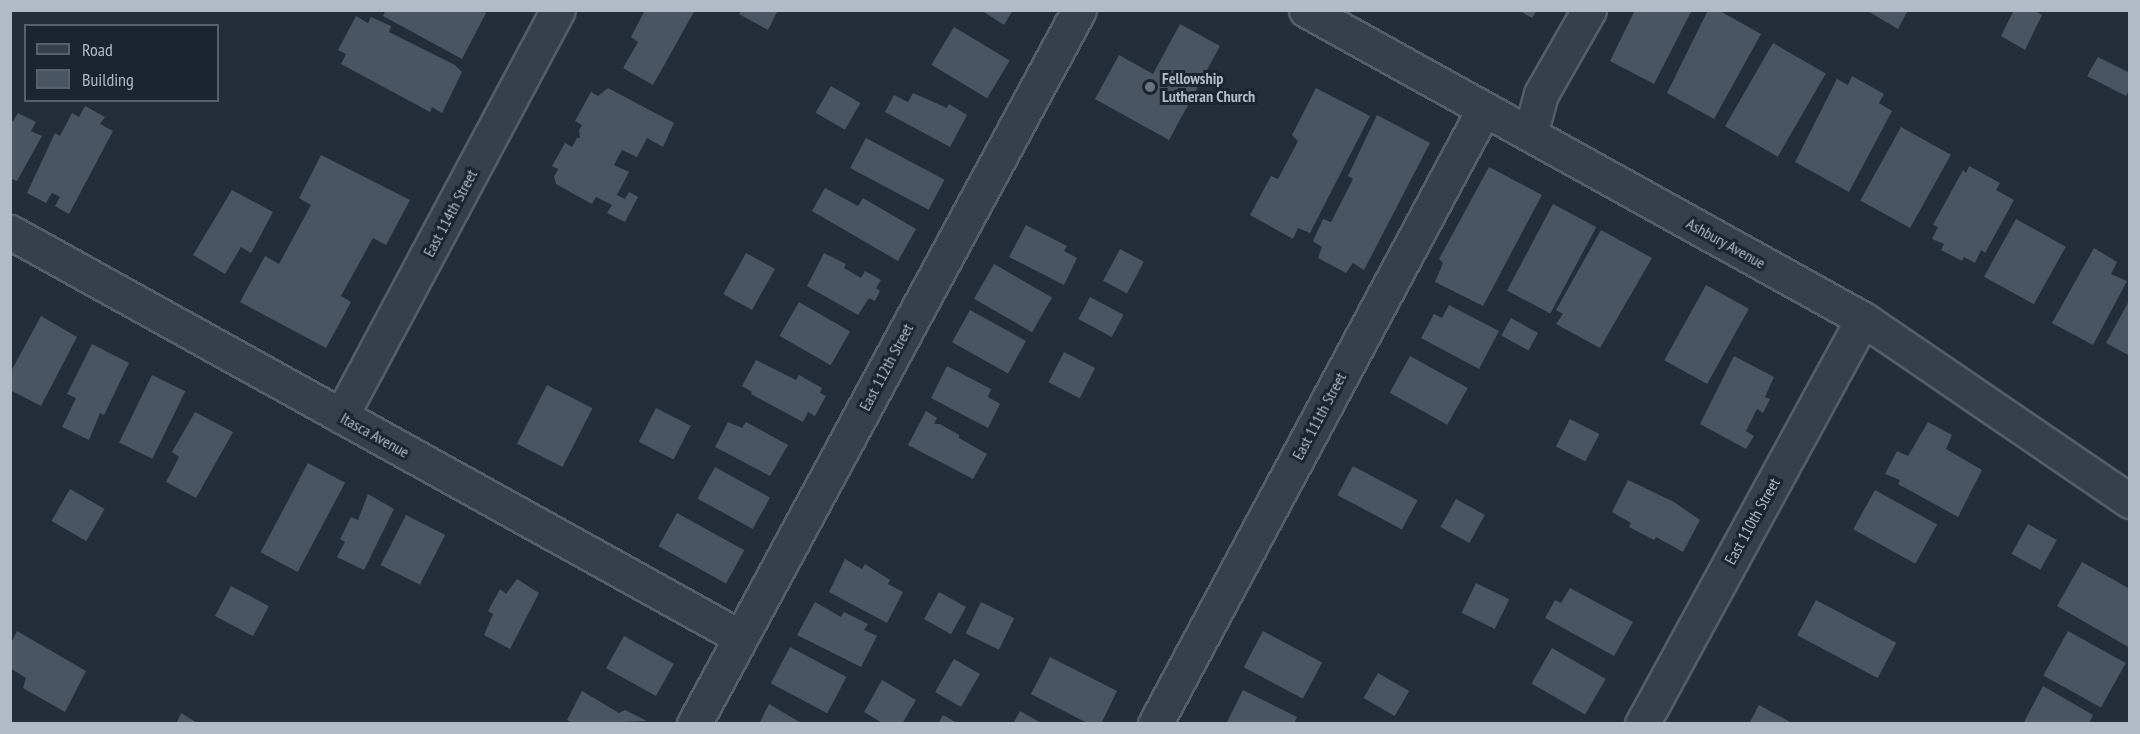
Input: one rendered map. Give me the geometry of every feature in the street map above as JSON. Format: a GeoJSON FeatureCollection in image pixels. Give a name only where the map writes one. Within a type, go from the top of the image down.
{"type":"FeatureCollection","features":[{"type":"Feature","properties":{"kind":"street","name":"East 114th Street"},"geometry":{"type":"LineString","coordinates":[[341,416],[558,10]]}},
{"type":"Feature","properties":{"kind":"street","name":"East 112th Street"},"geometry":{"type":"LineString","coordinates":[[694,723],[1079,10]]}},
{"type":"Feature","properties":{"kind":"street","name":"Ashbury Avenue"},"geometry":{"type":"LineString","coordinates":[[1306,10],[1863,319],[2130,501]]}},
{"type":"Feature","properties":{"kind":"street"},"geometry":{"type":"LineString","coordinates":[[1530,134],[1541,94],[1589,10]]}},
{"type":"Feature","properties":{"kind":"street","name":"East 111th Street"},"geometry":{"type":"LineString","coordinates":[[1155,723],[1484,109]]}},
{"type":"Feature","properties":{"kind":"street","name":"Itasca Avenue"},"geometry":{"type":"LineString","coordinates":[[10,232],[740,637]]}},
{"type":"Feature","properties":{"kind":"street","name":"East 110th Street"},"geometry":{"type":"LineString","coordinates":[[1642,723],[1863,319]]}},
{"type":"Feature","properties":{"kind":"building"},"geometry":{"type":"Polygon","coordinates":[[[386,10],[482,10],[486,13],[462,59],[383,16],[386,10]]]}},
{"type":"Feature","properties":{"kind":"building"},"geometry":{"type":"Polygon","coordinates":[[[645,10],[695,10],[653,85],[623,68],[638,42],[631,37],[645,10]]]}},
{"type":"Feature","properties":{"kind":"building"},"geometry":{"type":"Polygon","coordinates":[[[741,10],[778,10],[768,30],[739,14],[741,10]]]}},
{"type":"Feature","properties":{"kind":"building"},"geometry":{"type":"Polygon","coordinates":[[[981,10],[1013,10],[1004,25],[981,10]]]}},
{"type":"Feature","properties":{"kind":"building"},"geometry":{"type":"Polygon","coordinates":[[[1518,10],[1537,10],[1532,18],[1518,10]]]}},
{"type":"Feature","properties":{"kind":"building"},"geometry":{"type":"Polygon","coordinates":[[[1635,10],[1692,10],[1654,84],[1610,61],[1635,10]]]}},
{"type":"Feature","properties":{"kind":"building"},"geometry":{"type":"Polygon","coordinates":[[[1708,10],[1718,10],[1761,34],[1714,119],[1667,93],[1708,10]]]}},
{"type":"Feature","properties":{"kind":"building"},"geometry":{"type":"Polygon","coordinates":[[[1866,10],[1908,10],[1898,29],[1866,10]]]}},
{"type":"Feature","properties":{"kind":"building"},"geometry":{"type":"Polygon","coordinates":[[[2014,10],[2033,10],[2042,15],[2025,50],[2001,36],[2014,10]]]}},
{"type":"Feature","properties":{"kind":"building"},"geometry":{"type":"Polygon","coordinates":[[[356,16],[368,23],[371,17],[391,26],[389,32],[455,65],[462,72],[442,113],[432,107],[430,112],[341,64],[346,54],[338,50],[356,16]]]}},
{"type":"Feature","properties":{"kind":"building","name":"Fellowship Lutheran Church"},"geometry":{"type":"Polygon","coordinates":[[[1180,24],[1220,46],[1169,140],[1095,99],[1119,55],[1153,74],[1180,24]]]}},
{"type":"Feature","properties":{"kind":"building"},"geometry":{"type":"Polygon","coordinates":[[[954,27],[1010,60],[987,98],[931,65],[954,27]]]}},
{"type":"Feature","properties":{"kind":"building"},"geometry":{"type":"Polygon","coordinates":[[[1773,43],[1826,74],[1778,157],[1725,126],[1773,43]]]}},
{"type":"Feature","properties":{"kind":"building"},"geometry":{"type":"Polygon","coordinates":[[[2098,57],[2130,73],[2130,89],[2126,96],[2087,76],[2098,57]]]}},
{"type":"Feature","properties":{"kind":"building"},"geometry":{"type":"Polygon","coordinates":[[[1852,76],[1884,94],[1879,103],[1892,111],[1849,192],[1795,162],[1837,79],[1848,85],[1852,76]]]}},
{"type":"Feature","properties":{"kind":"building"},"geometry":{"type":"Polygon","coordinates":[[[831,86],[860,103],[845,130],[816,113],[831,86]]]}},
{"type":"Feature","properties":{"kind":"building"},"geometry":{"type":"Polygon","coordinates":[[[608,88],[674,123],[663,147],[647,138],[637,157],[622,150],[614,165],[629,172],[617,195],[625,199],[629,192],[638,197],[625,222],[607,213],[612,205],[596,197],[592,204],[556,184],[554,177],[558,169],[552,166],[565,143],[572,147],[577,138],[580,138],[579,130],[582,125],[575,121],[591,92],[598,96],[608,88]]]}},
{"type":"Feature","properties":{"kind":"building"},"geometry":{"type":"Polygon","coordinates":[[[1316,88],[1370,116],[1310,233],[1298,228],[1293,239],[1250,215],[1271,176],[1278,179],[1298,141],[1292,135],[1316,88]]]}},
{"type":"Feature","properties":{"kind":"building"},"geometry":{"type":"Polygon","coordinates":[[[913,93],[947,108],[949,104],[967,115],[950,147],[885,112],[894,95],[908,102],[913,93]]]}},
{"type":"Feature","properties":{"kind":"building"},"geometry":{"type":"Polygon","coordinates":[[[85,106],[105,117],[100,124],[113,131],[69,214],[55,206],[60,197],[52,193],[46,203],[27,193],[55,133],[60,136],[72,113],[79,117],[85,106]]]}},
{"type":"Feature","properties":{"kind":"building"},"geometry":{"type":"Polygon","coordinates":[[[18,113],[36,122],[31,131],[42,136],[17,181],[10,178],[10,120],[13,121],[18,113]]]}},
{"type":"Feature","properties":{"kind":"building"},"geometry":{"type":"Polygon","coordinates":[[[1377,115],[1430,143],[1364,270],[1353,263],[1346,273],[1318,258],[1322,247],[1313,241],[1323,219],[1331,222],[1353,179],[1348,176],[1377,115]]]}},
{"type":"Feature","properties":{"kind":"building"},"geometry":{"type":"Polygon","coordinates":[[[1901,127],[1951,155],[1910,228],[1860,200],[1901,127]]]}},
{"type":"Feature","properties":{"kind":"building"},"geometry":{"type":"Polygon","coordinates":[[[866,138],[945,180],[929,210],[850,168],[866,138]]]}},
{"type":"Feature","properties":{"kind":"building"},"geometry":{"type":"Polygon","coordinates":[[[321,155],[410,200],[386,245],[373,238],[341,296],[351,302],[326,348],[240,302],[265,256],[279,264],[311,205],[299,198],[321,155]]]}},
{"type":"Feature","properties":{"kind":"building"},"geometry":{"type":"Polygon","coordinates":[[[1969,166],[2000,183],[1996,190],[2014,200],[1985,253],[1981,250],[1975,263],[1964,257],[1962,261],[1941,250],[1944,244],[1932,239],[1938,227],[1933,225],[1963,170],[1966,173],[1969,166]]]}},
{"type":"Feature","properties":{"kind":"building"},"geometry":{"type":"Polygon","coordinates":[[[1489,167],[1542,195],[1483,306],[1435,282],[1443,263],[1439,259],[1489,167]]]}},
{"type":"Feature","properties":{"kind":"building"},"geometry":{"type":"Polygon","coordinates":[[[825,188],[858,206],[863,198],[916,229],[898,261],[812,211],[825,188]]]}},
{"type":"Feature","properties":{"kind":"building"},"geometry":{"type":"Polygon","coordinates":[[[232,190],[273,212],[251,253],[241,247],[225,274],[193,255],[232,190]]]}},
{"type":"Feature","properties":{"kind":"building"},"geometry":{"type":"Polygon","coordinates":[[[1553,204],[1596,227],[1550,314],[1507,291],[1553,204]]]}},
{"type":"Feature","properties":{"kind":"building"},"geometry":{"type":"Polygon","coordinates":[[[2016,219],[2066,247],[2034,304],[1984,277],[2016,219]]]}},
{"type":"Feature","properties":{"kind":"building"},"geometry":{"type":"Polygon","coordinates":[[[1026,225],[1067,246],[1064,251],[1077,258],[1064,285],[1009,257],[1026,225]]]}},
{"type":"Feature","properties":{"kind":"building"},"geometry":{"type":"Polygon","coordinates":[[[1601,230],[1652,258],[1600,348],[1556,324],[1563,314],[1556,310],[1601,230]]]}},
{"type":"Feature","properties":{"kind":"building"},"geometry":{"type":"Polygon","coordinates":[[[2094,248],[2117,262],[2111,274],[2127,281],[2093,345],[2052,323],[2094,248]]]}},
{"type":"Feature","properties":{"kind":"building"},"geometry":{"type":"Polygon","coordinates":[[[1120,249],[1144,262],[1127,293],[1103,281],[1120,249]]]}},
{"type":"Feature","properties":{"kind":"building"},"geometry":{"type":"Polygon","coordinates":[[[746,253],[775,269],[752,310],[723,294],[746,253]]]}},
{"type":"Feature","properties":{"kind":"building"},"geometry":{"type":"Polygon","coordinates":[[[824,253],[846,264],[844,268],[861,278],[865,271],[881,280],[876,288],[880,291],[875,301],[869,298],[858,315],[807,286],[824,253]]]}},
{"type":"Feature","properties":{"kind":"building"},"geometry":{"type":"Polygon","coordinates":[[[994,264],[1052,297],[1032,332],[974,299],[994,264]]]}},
{"type":"Feature","properties":{"kind":"building"},"geometry":{"type":"Polygon","coordinates":[[[1706,285],[1749,309],[1707,384],[1664,360],[1706,285]]]}},
{"type":"Feature","properties":{"kind":"building"},"geometry":{"type":"Polygon","coordinates":[[[1090,297],[1124,315],[1112,337],[1078,319],[1090,297]]]}},
{"type":"Feature","properties":{"kind":"building"},"geometry":{"type":"Polygon","coordinates":[[[2130,299],[2130,356],[2106,343],[2130,299]]]}},
{"type":"Feature","properties":{"kind":"building"},"geometry":{"type":"Polygon","coordinates":[[[799,302],[850,332],[831,365],[780,336],[799,302]]]}},
{"type":"Feature","properties":{"kind":"building"},"geometry":{"type":"Polygon","coordinates":[[[1449,305],[1499,331],[1479,369],[1421,338],[1434,314],[1442,318],[1449,305]]]}},
{"type":"Feature","properties":{"kind":"building"},"geometry":{"type":"Polygon","coordinates":[[[970,310],[1026,341],[1008,373],[952,342],[970,310]]]}},
{"type":"Feature","properties":{"kind":"building"},"geometry":{"type":"Polygon","coordinates":[[[41,316],[77,337],[41,406],[10,390],[10,373],[41,316]]]}},
{"type":"Feature","properties":{"kind":"building"},"geometry":{"type":"Polygon","coordinates":[[[1511,318],[1538,333],[1528,351],[1501,335],[1511,318]]]}},
{"type":"Feature","properties":{"kind":"building"},"geometry":{"type":"Polygon","coordinates":[[[92,344],[129,363],[104,415],[100,413],[89,440],[62,427],[76,398],[67,394],[92,344]]]}},
{"type":"Feature","properties":{"kind":"building"},"geometry":{"type":"Polygon","coordinates":[[[1064,352],[1095,368],[1080,398],[1049,382],[1064,352]]]}},
{"type":"Feature","properties":{"kind":"building"},"geometry":{"type":"Polygon","coordinates":[[[1410,356],[1468,388],[1447,425],[1390,393],[1410,356]]]}},
{"type":"Feature","properties":{"kind":"building"},"geometry":{"type":"Polygon","coordinates":[[[1734,356],[1774,377],[1765,397],[1770,399],[1763,413],[1757,409],[1746,431],[1754,436],[1746,449],[1700,424],[1734,356]]]}},
{"type":"Feature","properties":{"kind":"building"},"geometry":{"type":"Polygon","coordinates":[[[756,360],[796,380],[799,375],[822,388],[820,393],[826,396],[815,416],[808,412],[803,422],[751,394],[752,392],[742,386],[756,360]]]}},
{"type":"Feature","properties":{"kind":"building"},"geometry":{"type":"Polygon","coordinates":[[[947,366],[991,389],[988,397],[1000,404],[988,428],[931,398],[947,366]]]}},
{"type":"Feature","properties":{"kind":"building"},"geometry":{"type":"Polygon","coordinates":[[[152,375],[185,391],[152,459],[119,442],[152,375]]]}},
{"type":"Feature","properties":{"kind":"building"},"geometry":{"type":"Polygon","coordinates":[[[547,385],[592,408],[562,467],[517,444],[547,385]]]}},
{"type":"Feature","properties":{"kind":"building"},"geometry":{"type":"Polygon","coordinates":[[[656,408],[691,426],[673,460],[639,442],[656,408]]]}},
{"type":"Feature","properties":{"kind":"building"},"geometry":{"type":"Polygon","coordinates":[[[926,411],[937,418],[934,424],[940,424],[987,454],[973,479],[908,445],[926,411]]]}},
{"type":"Feature","properties":{"kind":"building"},"geometry":{"type":"Polygon","coordinates":[[[195,412],[233,432],[196,498],[166,482],[179,457],[172,452],[195,412]]]}},
{"type":"Feature","properties":{"kind":"building"},"geometry":{"type":"Polygon","coordinates":[[[1570,419],[1599,434],[1585,462],[1556,447],[1570,419]]]}},
{"type":"Feature","properties":{"kind":"building"},"geometry":{"type":"Polygon","coordinates":[[[728,422],[742,428],[746,422],[788,445],[770,476],[715,447],[728,422]]]}},
{"type":"Feature","properties":{"kind":"building"},"geometry":{"type":"Polygon","coordinates":[[[1928,422],[1952,435],[1946,449],[1982,470],[1958,517],[1898,484],[1900,480],[1885,474],[1897,451],[1908,456],[1928,422]]]}},
{"type":"Feature","properties":{"kind":"building"},"geometry":{"type":"Polygon","coordinates":[[[308,463],[345,483],[298,572],[261,552],[308,463]]]}},
{"type":"Feature","properties":{"kind":"building"},"geometry":{"type":"Polygon","coordinates":[[[1353,466],[1417,500],[1402,529],[1338,495],[1353,466]]]}},
{"type":"Feature","properties":{"kind":"building"},"geometry":{"type":"Polygon","coordinates":[[[715,467],[770,498],[753,529],[698,498],[715,467]]]}},
{"type":"Feature","properties":{"kind":"building"},"geometry":{"type":"Polygon","coordinates":[[[1628,480],[1674,502],[1700,520],[1683,552],[1656,537],[1654,540],[1629,527],[1631,523],[1612,512],[1628,480]]]}},
{"type":"Feature","properties":{"kind":"building"},"geometry":{"type":"Polygon","coordinates":[[[70,489],[105,509],[86,541],[52,521],[70,489]]]}},
{"type":"Feature","properties":{"kind":"building"},"geometry":{"type":"Polygon","coordinates":[[[1875,490],[1937,524],[1915,564],[1853,529],[1875,490]]]}},
{"type":"Feature","properties":{"kind":"building"},"geometry":{"type":"Polygon","coordinates":[[[368,494],[394,509],[364,570],[337,557],[345,542],[340,539],[351,517],[358,520],[368,494]]]}},
{"type":"Feature","properties":{"kind":"building"},"geometry":{"type":"Polygon","coordinates":[[[1456,499],[1485,515],[1469,543],[1440,527],[1456,499]]]}},
{"type":"Feature","properties":{"kind":"building"},"geometry":{"type":"Polygon","coordinates":[[[677,513],[744,550],[726,584],[659,546],[677,513]]]}},
{"type":"Feature","properties":{"kind":"building"},"geometry":{"type":"Polygon","coordinates":[[[406,515],[445,535],[420,585],[381,565],[406,515]]]}},
{"type":"Feature","properties":{"kind":"building"},"geometry":{"type":"Polygon","coordinates":[[[2028,524],[2057,540],[2040,570],[2012,554],[2028,524]]]}},
{"type":"Feature","properties":{"kind":"building"},"geometry":{"type":"Polygon","coordinates":[[[845,559],[862,569],[865,564],[890,580],[888,584],[903,592],[887,623],[829,592],[845,559]]]}},
{"type":"Feature","properties":{"kind":"building"},"geometry":{"type":"Polygon","coordinates":[[[2082,562],[2130,589],[2130,648],[2057,606],[2082,562]]]}},
{"type":"Feature","properties":{"kind":"building"},"geometry":{"type":"Polygon","coordinates":[[[517,579],[539,593],[510,649],[484,635],[493,614],[488,611],[500,589],[506,594],[517,579]]]}},
{"type":"Feature","properties":{"kind":"building"},"geometry":{"type":"Polygon","coordinates":[[[1476,583],[1509,599],[1495,629],[1462,613],[1476,583]]]}},
{"type":"Feature","properties":{"kind":"building"},"geometry":{"type":"Polygon","coordinates":[[[231,586],[269,606],[253,636],[215,616],[231,586]]]}},
{"type":"Feature","properties":{"kind":"building"},"geometry":{"type":"Polygon","coordinates":[[[1570,588],[1633,622],[1614,656],[1545,618],[1555,600],[1561,603],[1570,588]]]}},
{"type":"Feature","properties":{"kind":"building"},"geometry":{"type":"Polygon","coordinates":[[[939,592],[966,607],[951,634],[924,619],[939,592]]]}},
{"type":"Feature","properties":{"kind":"building"},"geometry":{"type":"Polygon","coordinates":[[[1816,600],[1896,643],[1878,678],[1797,635],[1816,600]]]}},
{"type":"Feature","properties":{"kind":"building"},"geometry":{"type":"Polygon","coordinates":[[[815,602],[841,617],[844,612],[868,624],[864,630],[877,636],[861,667],[797,635],[815,602]]]}},
{"type":"Feature","properties":{"kind":"building"},"geometry":{"type":"Polygon","coordinates":[[[981,602],[1014,618],[999,650],[966,633],[981,602]]]}},
{"type":"Feature","properties":{"kind":"building"},"geometry":{"type":"Polygon","coordinates":[[[17,631],[86,671],[65,712],[23,688],[26,678],[10,668],[10,645],[17,631]]]}},
{"type":"Feature","properties":{"kind":"building"},"geometry":{"type":"Polygon","coordinates":[[[1263,631],[1322,662],[1303,699],[1244,667],[1263,631]]]}},
{"type":"Feature","properties":{"kind":"building"},"geometry":{"type":"Polygon","coordinates":[[[2068,631],[2126,663],[2101,708],[2043,676],[2068,631]]]}},
{"type":"Feature","properties":{"kind":"building"},"geometry":{"type":"Polygon","coordinates":[[[624,636],[674,664],[656,696],[606,668],[624,636]]]}},
{"type":"Feature","properties":{"kind":"building"},"geometry":{"type":"Polygon","coordinates":[[[790,647],[847,677],[827,713],[771,683],[790,647]]]}},
{"type":"Feature","properties":{"kind":"building"},"geometry":{"type":"Polygon","coordinates":[[[1552,648],[1606,679],[1585,715],[1532,684],[1552,648]]]}},
{"type":"Feature","properties":{"kind":"building"},"geometry":{"type":"Polygon","coordinates":[[[1050,657],[1117,691],[1101,724],[1089,724],[1031,694],[1050,657]]]}},
{"type":"Feature","properties":{"kind":"building"},"geometry":{"type":"Polygon","coordinates":[[[954,659],[980,674],[961,707],[935,692],[954,659]]]}},
{"type":"Feature","properties":{"kind":"building"},"geometry":{"type":"Polygon","coordinates":[[[1378,673],[1409,691],[1395,716],[1364,698],[1378,673]]]}},
{"type":"Feature","properties":{"kind":"building"},"geometry":{"type":"Polygon","coordinates":[[[882,680],[916,700],[902,724],[884,724],[864,712],[882,680]]]}},
{"type":"Feature","properties":{"kind":"building"},"geometry":{"type":"Polygon","coordinates":[[[2043,686],[2093,715],[2089,724],[2023,724],[2043,686]]]}},
{"type":"Feature","properties":{"kind":"building"},"geometry":{"type":"Polygon","coordinates":[[[1243,690],[1297,717],[1294,724],[1226,724],[1243,690]]]}},
{"type":"Feature","properties":{"kind":"building"},"geometry":{"type":"Polygon","coordinates":[[[582,691],[619,713],[625,710],[647,721],[574,724],[567,720],[582,691]]]}},
{"type":"Feature","properties":{"kind":"building"},"geometry":{"type":"Polygon","coordinates":[[[769,704],[803,724],[759,724],[769,704]]]}},
{"type":"Feature","properties":{"kind":"building"},"geometry":{"type":"Polygon","coordinates":[[[1759,705],[1794,724],[1749,724],[1759,705]]]}},
{"type":"Feature","properties":{"kind":"building"},"geometry":{"type":"Polygon","coordinates":[[[1020,711],[1043,724],[1013,724],[1020,711]]]}},
{"type":"Feature","properties":{"kind":"building"},"geometry":{"type":"Polygon","coordinates":[[[181,713],[199,724],[176,724],[181,713]]]}},
{"type":"Feature","properties":{"kind":"building"},"geometry":{"type":"Polygon","coordinates":[[[943,715],[959,724],[938,724],[943,715]]]}},
{"type":"Feature","properties":{"kind":"place","name":"Fellowship Lutheran Church"},"geometry":{"type":"Point","coordinates":[1150,87]}}]}
